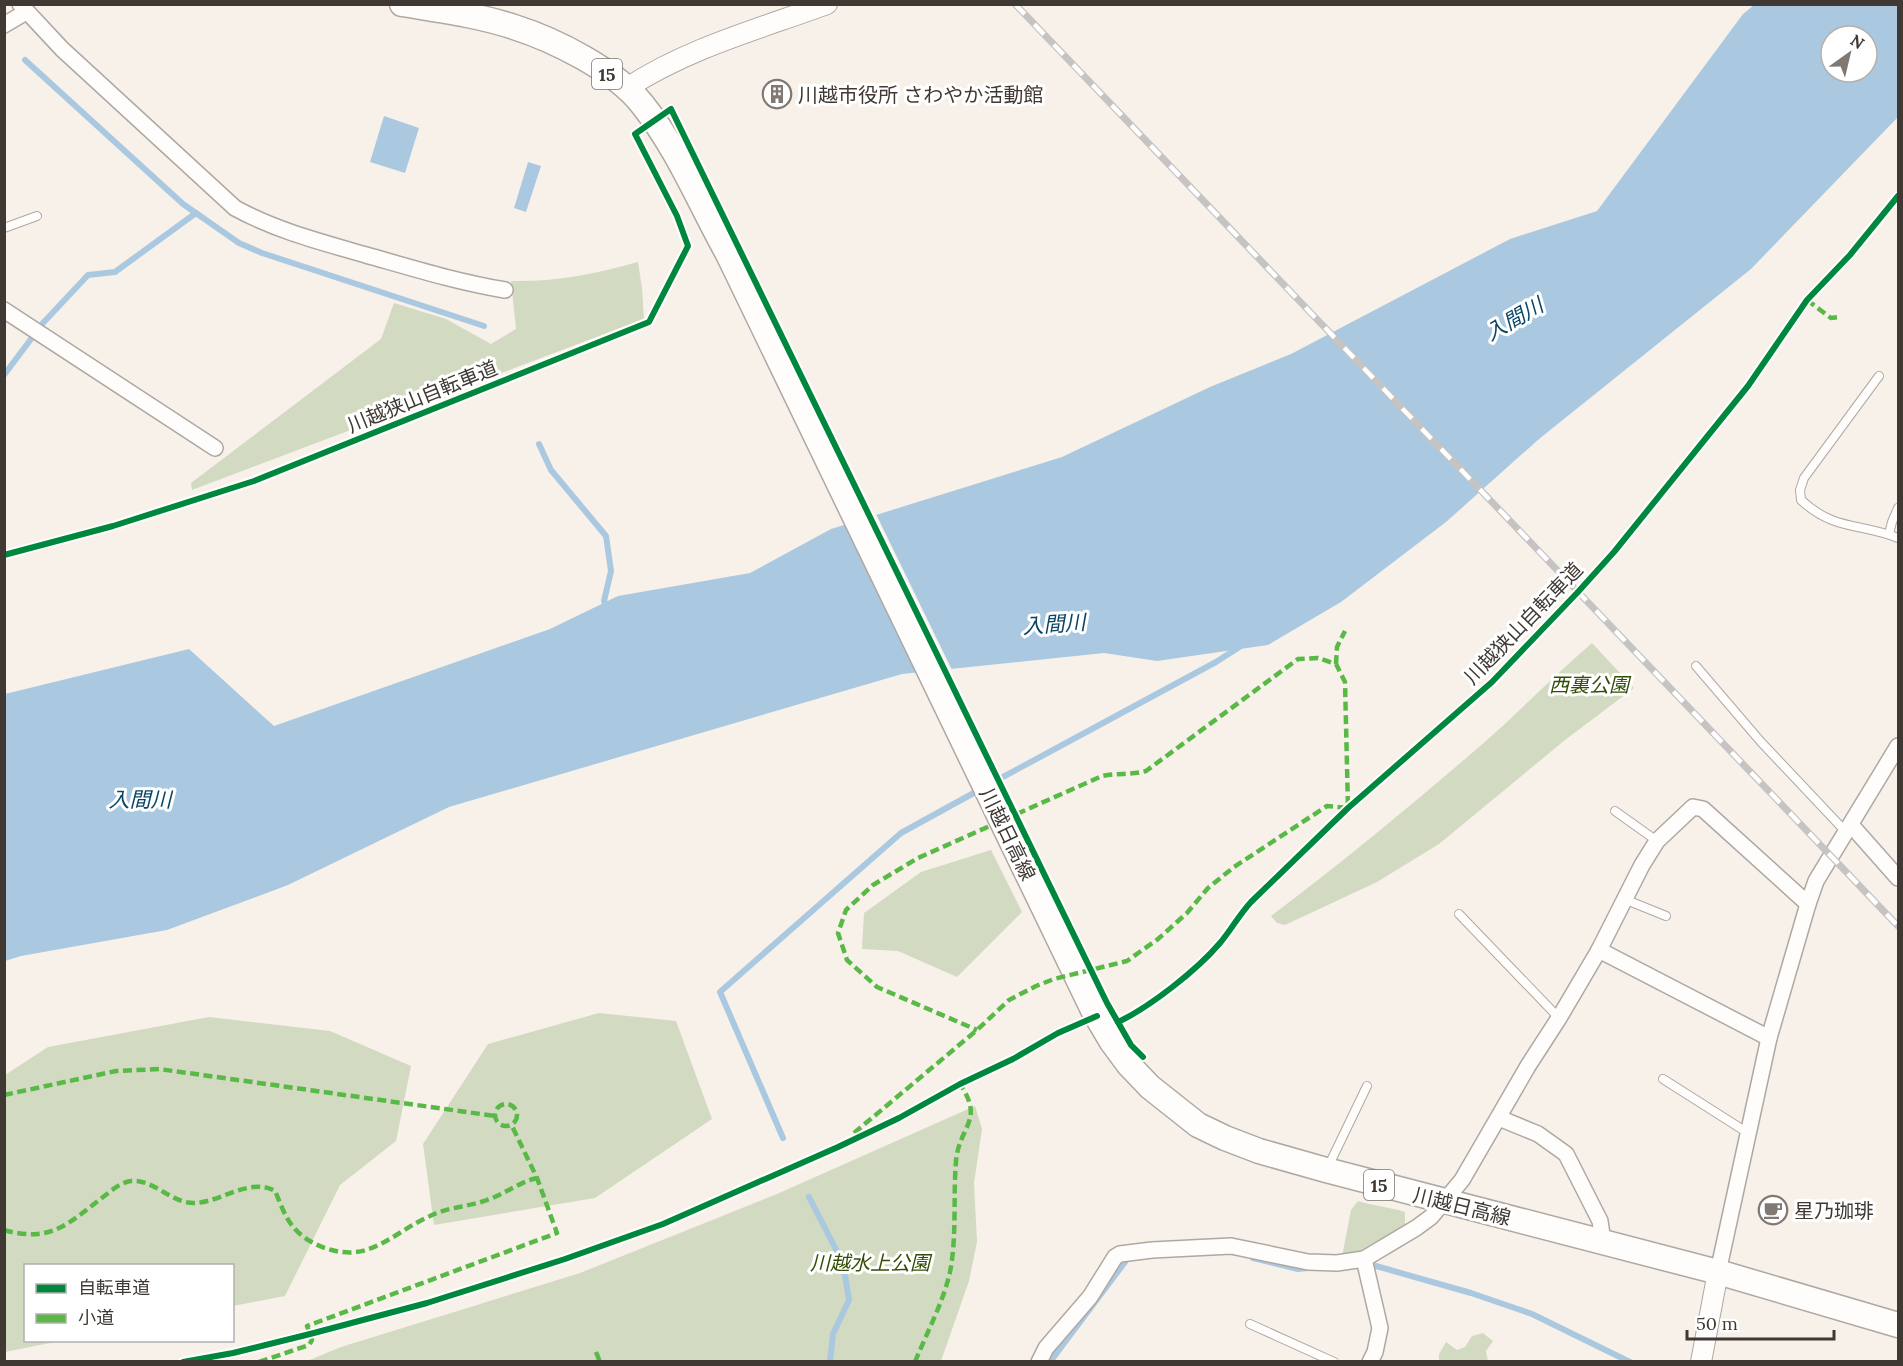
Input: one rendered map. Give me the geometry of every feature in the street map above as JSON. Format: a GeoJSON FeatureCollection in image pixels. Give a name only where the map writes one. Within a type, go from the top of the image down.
{"type":"FeatureCollection","features":[{"type":"Feature","properties":{"kind":"main road","name":"川越日高線"},"geometry":{"type":"LineString","coordinates":[[402,4],[472,16],[514,27],[574,53],[598,66],[627,88],[641,103],[673,149],[728,254],[1094,1010],[1112,1042],[1129,1065],[1150,1087],[1198,1125],[1259,1151],[1444,1202],[1603,1241],[1898,1323]]}},
{"type":"Feature","properties":{"kind":"street"},"geometry":{"type":"LineString","coordinates":[[627,88],[648,74],[686,55],[827,4]]}},
{"type":"Feature","properties":{"kind":"street"},"geometry":{"type":"LineString","coordinates":[[4,25],[23,8],[137,119],[235,208],[259,221],[294,234],[464,283],[505,290]]}},
{"type":"Feature","properties":{"kind":"street"},"geometry":{"type":"LineString","coordinates":[[4,310],[215,448]]}},
{"type":"Feature","properties":{"kind":"street"},"geometry":{"type":"LineString","coordinates":[[1701,1362],[1718,1272],[1769,1038],[1808,904],[1816,881],[1899,746]]}},
{"type":"Feature","properties":{"kind":"street"},"geometry":{"type":"LineString","coordinates":[[1039,1362],[1046,1348],[1090,1297],[1115,1257],[1120,1254],[1231,1246],[1308,1262],[1338,1263],[1364,1259],[1431,1217],[1462,1180],[1599,950],[1624,899],[1657,841],[1693,807],[1703,809],[1808,904]]}},
{"type":"Feature","properties":{"kind":"street"},"geometry":{"type":"LineString","coordinates":[[1850,829],[1899,878]]}},
{"type":"Feature","properties":{"kind":"street"},"geometry":{"type":"LineString","coordinates":[[1599,950],[1769,1038]]}},
{"type":"Feature","properties":{"kind":"street"},"geometry":{"type":"LineString","coordinates":[[1499,1118],[1538,1134],[1566,1154],[1600,1221],[1603,1241]]}},
{"type":"Feature","properties":{"kind":"street"},"geometry":{"type":"LineString","coordinates":[[1364,1259],[1380,1328],[1375,1352],[1370,1362]]}},
{"type":"Feature","properties":{"kind":"lane"},"geometry":{"type":"LineString","coordinates":[[4,228],[37,216]]}},
{"type":"Feature","properties":{"kind":"lane"},"geometry":{"type":"LineString","coordinates":[[1879,376],[1804,478],[1800,490],[1801,500],[1820,515],[1847,526],[1899,538]]}},
{"type":"Feature","properties":{"kind":"lane"},"geometry":{"type":"LineString","coordinates":[[1889,534],[1899,508]]}},
{"type":"Feature","properties":{"kind":"lane"},"geometry":{"type":"LineString","coordinates":[[1696,666],[1761,742],[1850,829]]}},
{"type":"Feature","properties":{"kind":"lane"},"geometry":{"type":"LineString","coordinates":[[1615,811],[1657,841]]}},
{"type":"Feature","properties":{"kind":"lane"},"geometry":{"type":"LineString","coordinates":[[1624,899],[1666,916]]}},
{"type":"Feature","properties":{"kind":"lane"},"geometry":{"type":"LineString","coordinates":[[1459,914],[1559,1018]]}},
{"type":"Feature","properties":{"kind":"lane"},"geometry":{"type":"LineString","coordinates":[[1663,1079],[1748,1133]]}},
{"type":"Feature","properties":{"kind":"lane"},"geometry":{"type":"LineString","coordinates":[[1326,1170],[1367,1086]]}},
{"type":"Feature","properties":{"kind":"lane"},"geometry":{"type":"LineString","coordinates":[[1250,1323],[1334,1362]]}},
{"type":"Feature","properties":{"kind":"green space"},"geometry":{"type":"Polygon","coordinates":[[[638,262],[644,319],[192,490],[191,483],[381,339],[394,303],[446,319],[491,344],[516,329],[511,281],[575,276],[638,262]]]}},
{"type":"Feature","properties":{"kind":"green space","name":"西裏公園"},"geometry":{"type":"Polygon","coordinates":[[[1592,643],[1634,688],[1565,740],[1439,844],[1377,882],[1285,925],[1277,923],[1271,916],[1353,852],[1487,740],[1592,643]]]}},
{"type":"Feature","properties":{"kind":"green space"},"geometry":{"type":"Polygon","coordinates":[[[991,850],[1022,912],[957,977],[898,951],[862,949],[864,913],[921,872],[991,850]]]}},
{"type":"Feature","properties":{"kind":"green space"},"geometry":{"type":"Polygon","coordinates":[[[599,1013],[676,1021],[712,1119],[595,1198],[434,1225],[423,1144],[488,1044],[599,1013]]]}},
{"type":"Feature","properties":{"kind":"green space"},"geometry":{"type":"Polygon","coordinates":[[[209,1017],[330,1031],[411,1066],[396,1141],[340,1185],[285,1296],[234,1306],[234,1264],[24,1264],[24,1342],[55,1342],[5,1352],[5,1075],[48,1047],[209,1017]]]}},
{"type":"Feature","properties":{"kind":"green space","name":"川越水上公園"},"geometry":{"type":"Polygon","coordinates":[[[975,1106],[982,1129],[974,1183],[977,1242],[969,1281],[941,1361],[307,1361],[341,1347],[580,1273],[777,1194],[975,1106]]]}},
{"type":"Feature","properties":{"kind":"green space"},"geometry":{"type":"Polygon","coordinates":[[[1358,1201],[1405,1212],[1405,1227],[1357,1252],[1342,1257],[1351,1210],[1358,1201]]]}},
{"type":"Feature","properties":{"kind":"green space"},"geometry":{"type":"Polygon","coordinates":[[[1483,1333],[1493,1341],[1486,1351],[1488,1361],[1439,1361],[1439,1354],[1446,1342],[1457,1350],[1465,1347],[1472,1336],[1483,1333]]]}},
{"type":"Feature","properties":{"kind":"water","name":"入間川"},"geometry":{"type":"Polygon","coordinates":[[[1754,5],[1898,5],[1898,117],[1751,269],[1539,439],[1446,522],[1341,602],[1268,645],[1157,661],[1104,653],[902,674],[449,807],[288,885],[167,930],[21,956],[5,961],[5,694],[189,649],[274,726],[550,629],[618,596],[750,573],[831,529],[1062,457],[1210,387],[1291,354],[1510,239],[1597,211],[1743,14],[1754,5]]]}},
{"type":"Feature","properties":{"kind":"water"},"geometry":{"type":"Polygon","coordinates":[[[384,116],[419,128],[405,173],[370,162],[384,116]]]}},
{"type":"Feature","properties":{"kind":"water"},"geometry":{"type":"Polygon","coordinates":[[[528,162],[541,166],[526,212],[514,208],[528,162]]]}},
{"type":"Feature","properties":{"kind":"pier"},"geometry":{"type":"Polygon","coordinates":[[[875,512],[953,672],[920,675],[845,522],[875,512]]]}},
{"type":"Feature","properties":{"kind":"waterway"},"geometry":{"type":"LineString","coordinates":[[25,60],[183,204],[239,243],[262,253],[484,326]]}},
{"type":"Feature","properties":{"kind":"waterway"},"geometry":{"type":"LineString","coordinates":[[4,375],[43,323],[88,275],[115,272],[196,213]]}},
{"type":"Feature","properties":{"kind":"waterway"},"geometry":{"type":"LineString","coordinates":[[539,444],[551,470],[606,536],[611,571],[604,601],[608,607]]}},
{"type":"Feature","properties":{"kind":"waterway"},"geometry":{"type":"LineString","coordinates":[[990,784],[1216,662],[1241,646]]}},
{"type":"Feature","properties":{"kind":"waterway"},"geometry":{"type":"LineString","coordinates":[[783,1138],[720,992],[901,833],[981,789]]}},
{"type":"Feature","properties":{"kind":"waterway"},"geometry":{"type":"LineString","coordinates":[[809,1197],[843,1263],[849,1300],[833,1334],[830,1362]]}},
{"type":"Feature","properties":{"kind":"waterway"},"geometry":{"type":"LineString","coordinates":[[1050,1362],[1128,1258],[1133,1258]]}},
{"type":"Feature","properties":{"kind":"waterway"},"geometry":{"type":"LineString","coordinates":[[1253,1258],[1298,1269],[1308,1268]]}},
{"type":"Feature","properties":{"kind":"waterway"},"geometry":{"type":"LineString","coordinates":[[1376,1266],[1471,1293],[1532,1314],[1630,1362]]}},
{"type":"Feature","properties":{"kind":"railway"},"geometry":{"type":"LineString","coordinates":[[1015,4],[1898,926]]}},
{"type":"Feature","properties":{"kind":"marked path"},"geometry":{"type":"LineString","coordinates":[[1807,300],[1831,318],[1840,317]]}},
{"type":"Feature","properties":{"kind":"marked path"},"geometry":{"type":"LineString","coordinates":[[1336,664],[1337,647],[1345,631]]}},
{"type":"Feature","properties":{"kind":"marked path"},"geometry":{"type":"LineString","coordinates":[[854,1133],[977,1030],[1009,1000],[1054,979],[1127,961],[1158,939],[1187,913],[1208,888],[1234,867],[1327,806],[1348,808],[1345,682],[1336,664],[1318,658],[1298,659],[1146,771],[1102,776],[918,858],[873,885],[846,910],[838,933],[847,960],[877,987],[977,1030]]}},
{"type":"Feature","properties":{"kind":"marked path"},"geometry":{"type":"LineString","coordinates":[[4,1095],[116,1071],[159,1069],[495,1116]]}},
{"type":"Feature","properties":{"kind":"marked path"},"geometry":{"type":"LineString","coordinates":[[915,1362],[939,1306],[950,1272],[956,1161],[961,1139],[971,1115],[967,1096],[960,1084]]}},
{"type":"Feature","properties":{"kind":"marked path"},"geometry":{"type":"LineString","coordinates":[[506,1104],[514,1107],[517,1115],[514,1123],[506,1126],[498,1123],[495,1115],[498,1107],[506,1104]]}},
{"type":"Feature","properties":{"kind":"marked path"},"geometry":{"type":"LineString","coordinates":[[259,1362],[309,1345],[312,1340],[307,1326],[557,1233],[537,1178],[511,1124]]}},
{"type":"Feature","properties":{"kind":"marked path"},"geometry":{"type":"LineString","coordinates":[[4,1230],[21,1234],[49,1232],[72,1221],[115,1188],[131,1181],[139,1181],[179,1200],[195,1203],[205,1202],[246,1188],[265,1187],[275,1191],[284,1213],[306,1239],[337,1251],[359,1252],[377,1246],[437,1213],[487,1200],[537,1178]]}},
{"type":"Feature","properties":{"kind":"marked path"},"geometry":{"type":"LineString","coordinates":[[596,1352],[600,1362]]}},
{"type":"Feature","properties":{"kind":"cycle path","name":"川越狭山自転車道"},"geometry":{"type":"LineString","coordinates":[[4,555],[113,526],[254,481],[649,322],[688,246],[677,216],[635,134],[671,109],[1107,1003],[1131,1045],[1143,1057]]}},
{"type":"Feature","properties":{"kind":"cycle path","name":"川越狭山自転車道"},"geometry":{"type":"LineString","coordinates":[[1118,1022],[1158,998],[1199,965],[1220,943],[1251,902],[1348,808],[1492,682],[1577,593],[1614,552],[1748,386],[1807,300],[1850,255],[1898,196]]}},
{"type":"Feature","properties":{"kind":"cycle path"},"geometry":{"type":"LineString","coordinates":[[183,1362],[233,1353],[427,1303],[565,1259],[663,1224],[899,1118],[1058,1033],[1097,1016]]}},
{"type":"Feature","properties":{"kind":"place","name":"川越市役所 さわやか活動館"},"geometry":{"type":"Point","coordinates":[777,94]}},
{"type":"Feature","properties":{"kind":"place","name":"星乃珈琲"},"geometry":{"type":"Point","coordinates":[1773,1210]}}]}
